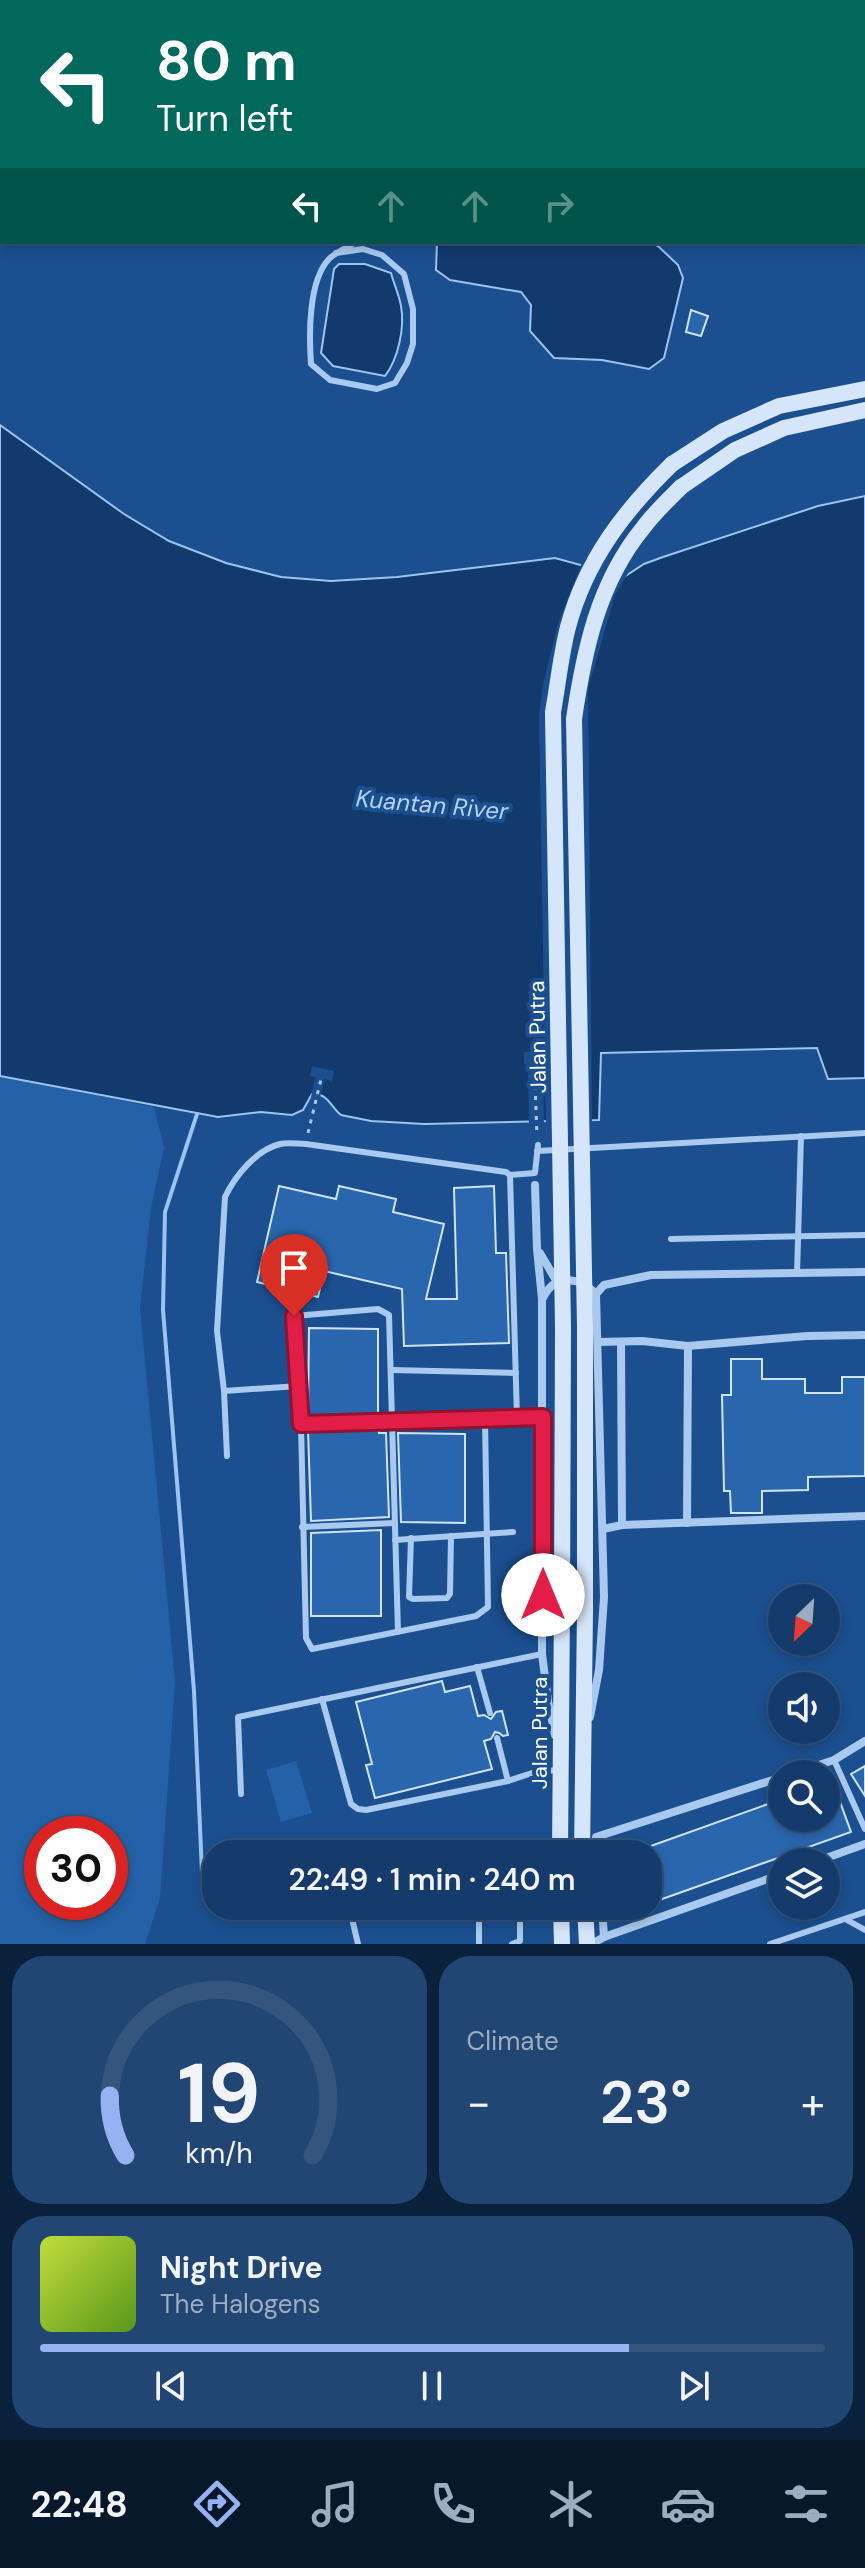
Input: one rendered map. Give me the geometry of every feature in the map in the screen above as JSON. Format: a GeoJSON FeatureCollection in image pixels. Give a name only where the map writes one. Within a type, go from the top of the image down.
{"type":"FeatureCollection","features":[{"type":"Feature","properties":{"kind":"main road","name":"Jalan Putra"},"geometry":{"type":"LineString","coordinates":[[560,1840],[563,1327],[553,712],[568,627],[584,580],[607,539],[636,499],[672,464],[723,431],[779,406],[865,389]]}},
{"type":"Feature","properties":{"kind":"main road","name":"Jalan Putra"},"geometry":{"type":"LineString","coordinates":[[587,1840],[582,1765],[585,1311],[574,719],[581,670],[593,623],[608,583],[642,529],[681,487],[735,450],[784,428],[865,410]]}},
{"type":"Feature","properties":{"kind":"main road"},"geometry":{"type":"LineString","coordinates":[[561,1920],[562,1944]]}},
{"type":"Feature","properties":{"kind":"main road"},"geometry":{"type":"LineString","coordinates":[[586,1920],[589,1944]]}},
{"type":"Feature","properties":{"kind":"street"},"geometry":{"type":"LineString","coordinates":[[535,1185],[542,1299],[542,1654],[562,1768]]}},
{"type":"Feature","properties":{"kind":"street"},"geometry":{"type":"LineString","coordinates":[[537,1249],[557,1282]]}},
{"type":"Feature","properties":{"kind":"street"},"geometry":{"type":"LineString","coordinates":[[582,1765],[599,1670],[604,1597],[596,1294],[604,1285],[651,1275],[865,1272]]}},
{"type":"Feature","properties":{"kind":"street"},"geometry":{"type":"LineString","coordinates":[[542,1299],[557,1282],[570,1280],[579,1281],[596,1294]]}},
{"type":"Feature","properties":{"kind":"street"},"geometry":{"type":"LineString","coordinates":[[598,1342],[642,1341],[688,1346],[807,1336],[865,1335]]}},
{"type":"Feature","properties":{"kind":"street"},"geometry":{"type":"LineString","coordinates":[[621,1342],[622,1525]]}},
{"type":"Feature","properties":{"kind":"street"},"geometry":{"type":"LineString","coordinates":[[687,1523],[688,1346]]}},
{"type":"Feature","properties":{"kind":"street"},"geometry":{"type":"LineString","coordinates":[[603,1529],[622,1525],[865,1516]]}},
{"type":"Feature","properties":{"kind":"street"},"geometry":{"type":"LineString","coordinates":[[834,1760],[865,1741]]}},
{"type":"Feature","properties":{"kind":"street"},"geometry":{"type":"LineString","coordinates":[[599,1840],[768,1782]]}},
{"type":"Feature","properties":{"kind":"street"},"geometry":{"type":"LineString","coordinates":[[840,1853],[865,1844]]}},
{"type":"Feature","properties":{"kind":"street"},"geometry":{"type":"LineString","coordinates":[[589,1944],[768,1879]]}},
{"type":"Feature","properties":{"kind":"street"},"geometry":{"type":"LineString","coordinates":[[603,1920],[604,1937]]}},
{"type":"Feature","properties":{"kind":"lane"},"geometry":{"type":"LineString","coordinates":[[336,253],[363,249],[382,255],[404,274],[413,309],[413,344],[407,363],[395,383],[377,389],[330,380],[311,364],[311,309],[321,269],[336,253],[352,244]]}},
{"type":"Feature","properties":{"kind":"lane"},"geometry":{"type":"LineString","coordinates":[[535,1185],[537,1148],[865,1133]]}},
{"type":"Feature","properties":{"kind":"lane"},"geometry":{"type":"LineString","coordinates":[[797,1274],[801,1136]]}},
{"type":"Feature","properties":{"kind":"lane"},"geometry":{"type":"LineString","coordinates":[[227,1456],[217,1331],[225,1197],[233,1181],[261,1154],[282,1144],[306,1144],[510,1175],[535,1173]]}},
{"type":"Feature","properties":{"kind":"lane"},"geometry":{"type":"LineString","coordinates":[[510,1175],[517,1418]]}},
{"type":"Feature","properties":{"kind":"lane"},"geometry":{"type":"LineString","coordinates":[[671,1239],[865,1235]]}},
{"type":"Feature","properties":{"kind":"lane"},"geometry":{"type":"LineString","coordinates":[[398,1632],[389,1315],[378,1309],[294,1316],[301,1424],[306,1638],[312,1649],[398,1632],[476,1616],[488,1607],[485,1419]]}},
{"type":"Feature","properties":{"kind":"lane"},"geometry":{"type":"LineString","coordinates":[[391,1370],[516,1373]]}},
{"type":"Feature","properties":{"kind":"lane"},"geometry":{"type":"LineString","coordinates":[[224,1391],[299,1386]]}},
{"type":"Feature","properties":{"kind":"lane"},"geometry":{"type":"LineString","coordinates":[[301,1424],[543,1417]]}},
{"type":"Feature","properties":{"kind":"lane"},"geometry":{"type":"LineString","coordinates":[[302,1527],[395,1523]]}},
{"type":"Feature","properties":{"kind":"lane"},"geometry":{"type":"LineString","coordinates":[[395,1540],[513,1532]]}},
{"type":"Feature","properties":{"kind":"lane"},"geometry":{"type":"LineString","coordinates":[[411,1538],[409,1597],[447,1598],[450,1594],[451,1536]]}},
{"type":"Feature","properties":{"kind":"lane"},"geometry":{"type":"LineString","coordinates":[[241,1794],[238,1717],[542,1654]]}},
{"type":"Feature","properties":{"kind":"lane"},"geometry":{"type":"LineString","coordinates":[[477,1667],[490,1713]]}},
{"type":"Feature","properties":{"kind":"lane"},"geometry":{"type":"LineString","coordinates":[[322,1699],[351,1804],[358,1809],[562,1768]]}},
{"type":"Feature","properties":{"kind":"lane"},"geometry":{"type":"LineString","coordinates":[[497,1738],[508,1781]]}},
{"type":"Feature","properties":{"kind":"lane"},"geometry":{"type":"LineString","coordinates":[[840,1773],[865,1829]]}},
{"type":"Feature","properties":{"kind":"lane"},"geometry":{"type":"LineString","coordinates":[[770,1944],[865,1912]]}},
{"type":"Feature","properties":{"kind":"lane"},"geometry":{"type":"LineString","coordinates":[[352,1920],[358,1944]]}},
{"type":"Feature","properties":{"kind":"lane"},"geometry":{"type":"LineString","coordinates":[[479,1920],[479,1944]]}},
{"type":"Feature","properties":{"kind":"lane"},"geometry":{"type":"LineString","coordinates":[[512,1944],[520,1941],[520,1920]]}},
{"type":"Feature","properties":{"kind":"lane"},"geometry":{"type":"LineString","coordinates":[[847,1920],[865,1930]]}},
{"type":"Feature","properties":{"kind":"path"},"geometry":{"type":"LineString","coordinates":[[534,1056],[537,1148]]}},
{"type":"Feature","properties":{"kind":"path"},"geometry":{"type":"LineString","coordinates":[[307,1138],[322,1075]]}},
{"type":"Feature","properties":{"kind":"shaded area"},"geometry":{"type":"Polygon","coordinates":[[[0,1076],[154,1107],[164,1147],[151,1208],[140,1308],[175,1682],[160,1898],[145,1944],[0,1944],[0,1076]]]}},
{"type":"Feature","properties":{"kind":"shaded area"},"geometry":{"type":"Polygon","coordinates":[[[296,1761],[312,1813],[281,1822],[266,1770],[296,1761]]]}},
{"type":"Feature","properties":{"kind":"water"},"geometry":{"type":"Polygon","coordinates":[[[437,244],[654,244],[678,265],[683,278],[664,358],[649,369],[602,360],[554,358],[530,331],[531,305],[521,292],[450,280],[436,270],[437,244]]]}},
{"type":"Feature","properties":{"kind":"water"},"geometry":{"type":"Polygon","coordinates":[[[339,264],[365,264],[391,273],[400,302],[402,324],[397,352],[385,376],[333,366],[321,353],[334,269],[339,264]]]}},
{"type":"Feature","properties":{"kind":"water","name":"Kuantan River"},"geometry":{"type":"Polygon","coordinates":[[[0,425],[124,514],[169,541],[226,563],[281,577],[331,581],[397,577],[555,558],[624,577],[644,564],[663,557],[818,506],[865,496],[865,1078],[828,1079],[817,1048],[601,1053],[599,1120],[424,1124],[371,1121],[341,1115],[317,1094],[312,1094],[303,1110],[292,1115],[261,1112],[218,1117],[0,1076],[0,425]]]}},
{"type":"Feature","properties":{"kind":"pier"},"geometry":{"type":"Polygon","coordinates":[[[583,560],[614,572],[630,570],[615,595],[588,689],[592,1124],[546,1124],[539,715],[558,623],[583,560]]]}},
{"type":"Feature","properties":{"kind":"pier"},"geometry":{"type":"Polygon","coordinates":[[[542,1051],[544,1124],[529,1125],[528,1066],[524,1063],[524,1052],[542,1051]]]}},
{"type":"Feature","properties":{"kind":"pier"},"geometry":{"type":"Polygon","coordinates":[[[312,1066],[334,1071],[332,1081],[324,1079],[320,1098],[314,1098],[309,1108],[315,1077],[310,1076],[312,1066]]]}},
{"type":"Feature","properties":{"kind":"building"},"geometry":{"type":"Polygon","coordinates":[[[691,310],[708,316],[701,336],[686,332],[691,310]]]}},
{"type":"Feature","properties":{"kind":"building"},"geometry":{"type":"Polygon","coordinates":[[[279,1186],[336,1199],[339,1186],[396,1199],[393,1212],[444,1224],[426,1299],[457,1299],[454,1188],[494,1186],[496,1253],[506,1253],[509,1343],[404,1346],[402,1289],[324,1271],[318,1297],[257,1282],[279,1186]]]}},
{"type":"Feature","properties":{"kind":"building"},"geometry":{"type":"Polygon","coordinates":[[[309,1328],[378,1329],[378,1416],[308,1418],[309,1328]]]}},
{"type":"Feature","properties":{"kind":"building"},"geometry":{"type":"Polygon","coordinates":[[[731,1359],[762,1359],[762,1379],[805,1379],[805,1393],[842,1393],[842,1377],[865,1377],[865,1476],[808,1477],[808,1490],[762,1491],[762,1513],[731,1513],[730,1491],[724,1491],[722,1395],[731,1395],[731,1359]]]}},
{"type":"Feature","properties":{"kind":"building"},"geometry":{"type":"Polygon","coordinates":[[[378,1428],[379,1433],[386,1433],[389,1517],[311,1521],[308,1430],[378,1428]]]}},
{"type":"Feature","properties":{"kind":"building"},"geometry":{"type":"Polygon","coordinates":[[[398,1433],[465,1434],[465,1523],[401,1522],[398,1433]]]}},
{"type":"Feature","properties":{"kind":"building"},"geometry":{"type":"Polygon","coordinates":[[[381,1530],[381,1616],[311,1616],[311,1533],[381,1530]]]}},
{"type":"Feature","properties":{"kind":"building"},"geometry":{"type":"Polygon","coordinates":[[[442,1681],[445,1692],[470,1686],[478,1716],[491,1719],[496,1712],[502,1711],[508,1735],[495,1732],[491,1739],[484,1741],[492,1769],[375,1798],[366,1765],[372,1764],[356,1702],[442,1681]]]}},
{"type":"Feature","properties":{"kind":"building"},"geometry":{"type":"Polygon","coordinates":[[[865,1766],[865,1796],[851,1774],[865,1766]]]}},
{"type":"Feature","properties":{"kind":"building"},"geometry":{"type":"Polygon","coordinates":[[[840,1802],[851,1832],[806,1848],[768,1848],[768,1861],[662,1899],[662,1842],[768,1804],[768,1832],[840,1832],[840,1802]]]}},
{"type":"Feature","properties":{"kind":"waterway"},"geometry":{"type":"LineString","coordinates":[[197,1114],[165,1212],[163,1310],[194,1691],[202,1873]]}},
{"type":"Feature","properties":{"kind":"route"},"geometry":{"type":"LineString","coordinates":[[294,1316],[301,1424],[543,1417],[543,1595]]}}]}
